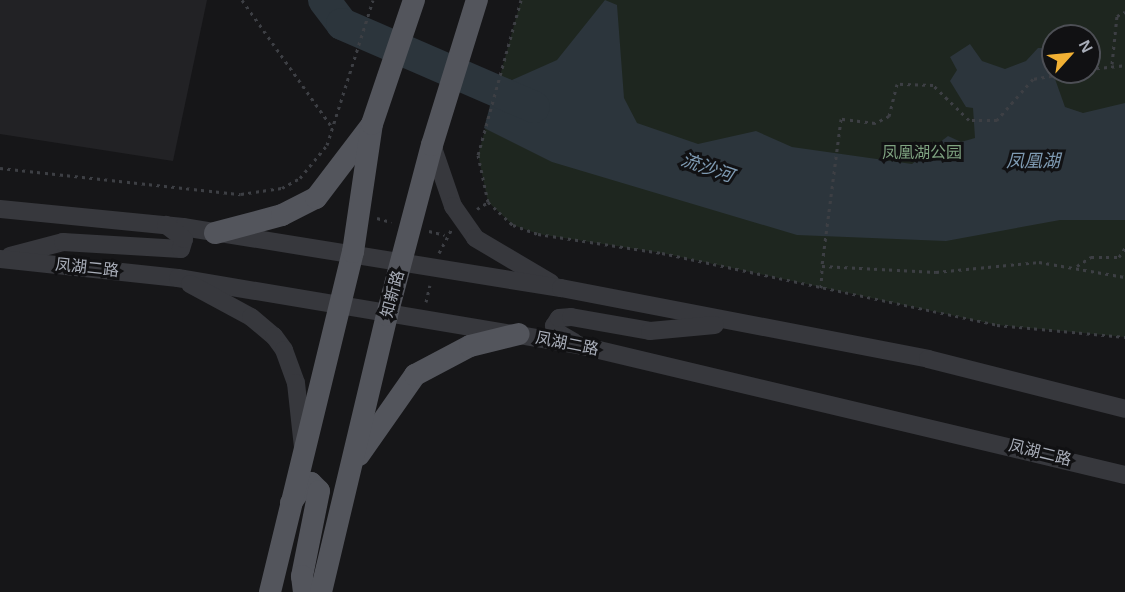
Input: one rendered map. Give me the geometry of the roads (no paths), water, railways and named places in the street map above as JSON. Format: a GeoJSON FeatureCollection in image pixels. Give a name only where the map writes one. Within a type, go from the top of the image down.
{"type":"FeatureCollection","features":[{"type":"Feature","properties":{"kind":"main road"},"geometry":{"type":"LineString","coordinates":[[270,592],[338,305],[353,252],[372,124],[414,0]]}},
{"type":"Feature","properties":{"kind":"main road","name":"知新路"},"geometry":{"type":"LineString","coordinates":[[321,592],[387,315],[432,146],[476,4]]}},
{"type":"Feature","properties":{"kind":"main road"},"geometry":{"type":"LineString","coordinates":[[215,233],[282,215],[316,198],[372,124]]}},
{"type":"Feature","properties":{"kind":"main road"},"geometry":{"type":"LineString","coordinates":[[351,466],[415,375],[470,346],[519,334]]}},
{"type":"Feature","properties":{"kind":"main road"},"geometry":{"type":"LineString","coordinates":[[291,504],[304,484],[316,486],[319,501],[302,576],[304,592]]}},
{"type":"Feature","properties":{"kind":"street"},"geometry":{"type":"LineString","coordinates":[[432,146],[453,206],[475,238],[561,288]]}},
{"type":"Feature","properties":{"kind":"street"},"geometry":{"type":"LineString","coordinates":[[0,209],[165,225],[353,252],[561,288],[928,359],[1125,409]]}},
{"type":"Feature","properties":{"kind":"street"},"geometry":{"type":"LineString","coordinates":[[0,259],[63,242],[181,249],[184,239],[165,225]]}},
{"type":"Feature","properties":{"kind":"street","name":"凤湖二路"},"geometry":{"type":"LineString","coordinates":[[0,259],[178,278],[387,315],[578,345],[1125,475]]}},
{"type":"Feature","properties":{"kind":"street"},"geometry":{"type":"LineString","coordinates":[[178,278],[251,317],[274,336],[291,366],[296,383],[303,450]]}},
{"type":"Feature","properties":{"kind":"street"},"geometry":{"type":"LineString","coordinates":[[578,345],[556,332],[554,326],[559,318],[571,317],[650,331],[735,323]]}},
{"type":"Feature","properties":{"kind":"water","name":"凤凰湖"},"geometry":{"type":"Polygon","coordinates":[[[605,0],[617,5],[624,98],[637,123],[698,144],[756,131],[792,147],[912,164],[948,136],[961,142],[975,138],[973,108],[966,107],[950,81],[957,70],[950,57],[970,44],[982,61],[1005,69],[1026,61],[1038,48],[1041,48],[1041,84],[1057,84],[1065,107],[1083,113],[1125,103],[1125,220],[1060,220],[946,241],[797,235],[552,162],[484,128],[498,76],[512,80],[557,60],[605,0]]]}},
{"type":"Feature","properties":{"kind":"waterway","name":"流沙河"},"geometry":{"type":"LineString","coordinates":[[324,0],[342,24],[534,107]]}},
{"type":"Feature","properties":{"kind":"park label","name":"凤凰湖公园"},"geometry":{"type":"Point","coordinates":[922,153]}}]}
